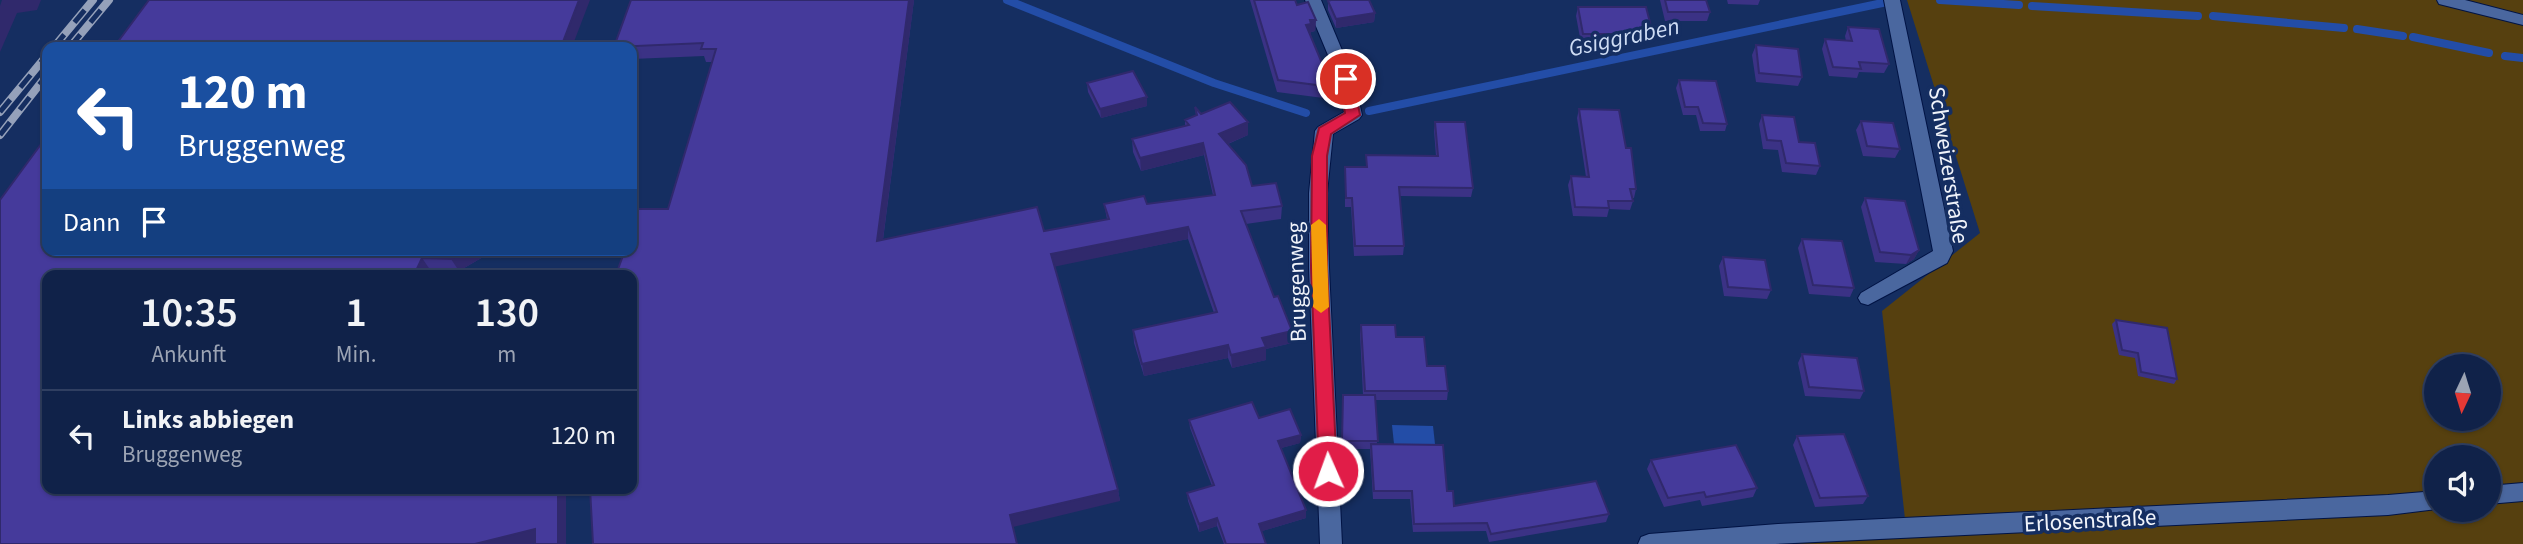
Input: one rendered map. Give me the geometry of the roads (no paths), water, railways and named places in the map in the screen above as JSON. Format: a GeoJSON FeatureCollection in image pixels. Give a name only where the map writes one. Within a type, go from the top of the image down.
{"type":"FeatureCollection","features":[{"type":"Feature","properties":{"kind":"street","name":"Bruggenweg"},"geometry":{"type":"LineString","coordinates":[[1313,0],[1346,79],[1353,115],[1324,131],[1320,156],[1319,268],[1331,544]]}},
{"type":"Feature","properties":{"kind":"street","name":"Schweizerstraße"},"geometry":{"type":"LineString","coordinates":[[1868,298],[1940,258],[1943,251],[1892,0]]}},
{"type":"Feature","properties":{"kind":"street"},"geometry":{"type":"LineString","coordinates":[[2445,0],[2523,20]]}},
{"type":"Feature","properties":{"kind":"street"},"geometry":{"type":"LineString","coordinates":[[2501,494],[2523,492]]}},
{"type":"Feature","properties":{"kind":"street","name":"Erlosenstraße"},"geometry":{"type":"LineString","coordinates":[[1657,544],[2424,501]]}},
{"type":"Feature","properties":{"kind":"water"},"geometry":{"type":"Polygon","coordinates":[[[1392,425],[1433,426],[1435,444],[1394,444],[1392,425]]]}},
{"type":"Feature","properties":{"kind":"waterway","name":"Gsiggraben"},"geometry":{"type":"LineString","coordinates":[[1007,0],[1214,83],[1306,113]]}},
{"type":"Feature","properties":{"kind":"waterway","name":"Gsiggraben"},"geometry":{"type":"LineString","coordinates":[[1940,0],[2019,5]]}},
{"type":"Feature","properties":{"kind":"waterway","name":"Gsiggraben"},"geometry":{"type":"LineString","coordinates":[[1369,111],[1887,2]]}},
{"type":"Feature","properties":{"kind":"waterway","name":"Gsiggraben"},"geometry":{"type":"LineString","coordinates":[[2032,6],[2198,16]]}},
{"type":"Feature","properties":{"kind":"waterway","name":"Gsiggraben"},"geometry":{"type":"LineString","coordinates":[[2213,16],[2344,28]]}},
{"type":"Feature","properties":{"kind":"waterway","name":"Gsiggraben"},"geometry":{"type":"LineString","coordinates":[[2357,29],[2403,36]]}},
{"type":"Feature","properties":{"kind":"waterway","name":"Gsiggraben"},"geometry":{"type":"LineString","coordinates":[[2413,37],[2489,53]]}},
{"type":"Feature","properties":{"kind":"waterway","name":"Gsiggraben"},"geometry":{"type":"LineString","coordinates":[[2505,56],[2523,58]]}},
{"type":"Feature","properties":{"kind":"railway"},"geometry":{"type":"LineString","coordinates":[[58,42],[93,0]]}},
{"type":"Feature","properties":{"kind":"railway"},"geometry":{"type":"LineString","coordinates":[[74,42],[109,0]]}},
{"type":"Feature","properties":{"kind":"railway"},"geometry":{"type":"LineString","coordinates":[[0,112],[42,61]]}},
{"type":"Feature","properties":{"kind":"railway"},"geometry":{"type":"LineString","coordinates":[[0,135],[42,81]]}}]}
